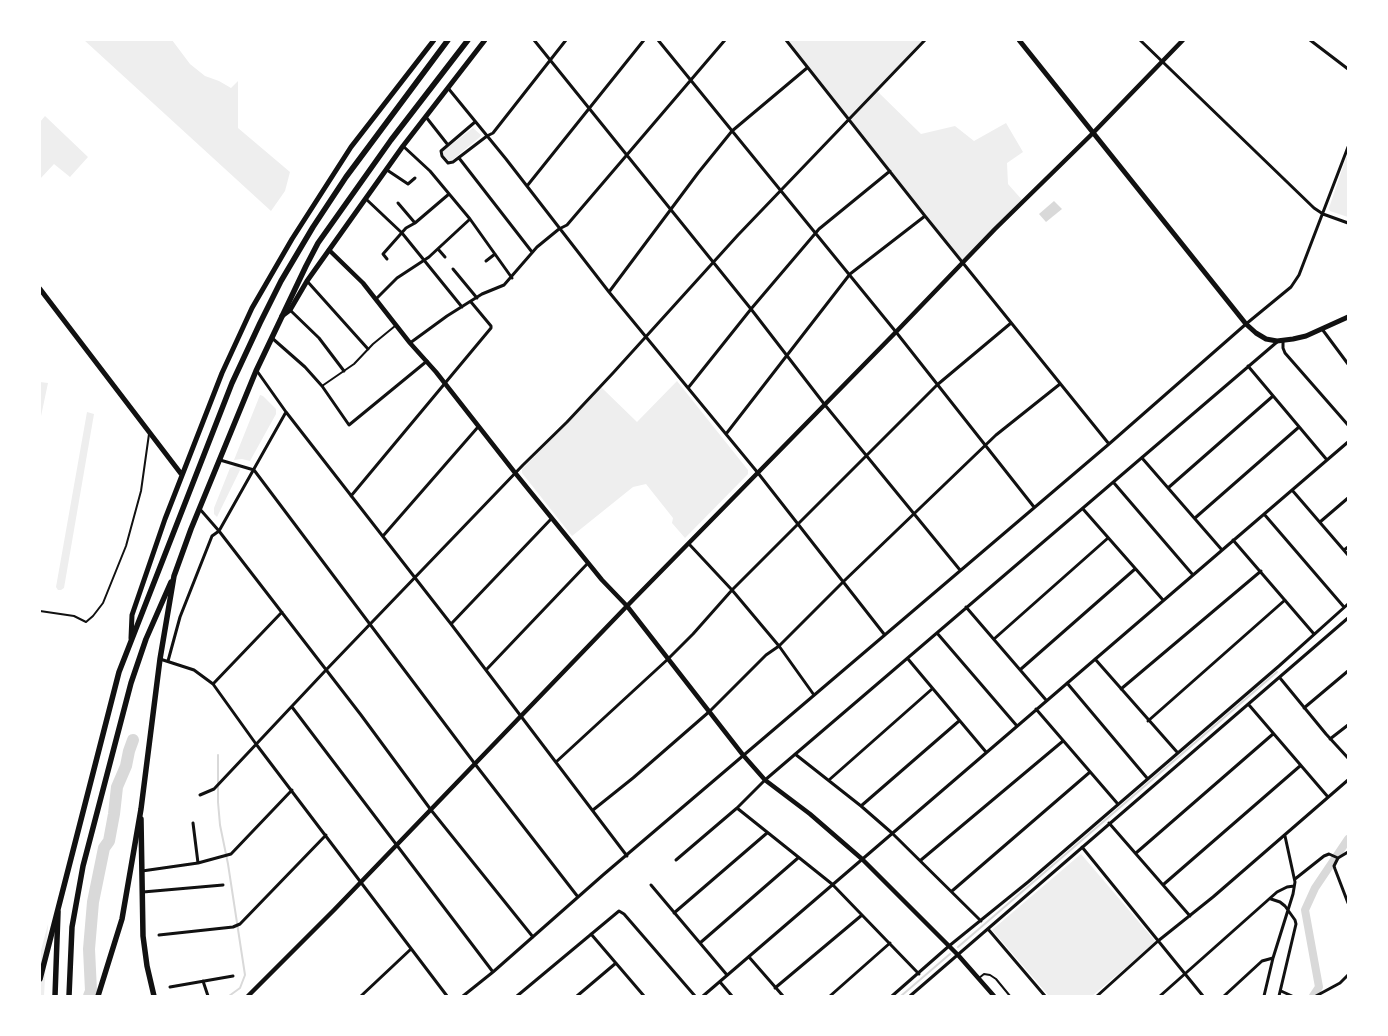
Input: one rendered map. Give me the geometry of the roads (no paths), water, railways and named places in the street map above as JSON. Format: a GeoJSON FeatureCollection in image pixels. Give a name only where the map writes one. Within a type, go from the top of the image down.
{"type":"FeatureCollection","features":[{"type":"Feature","properties":{"kind":"main road"},"geometry":{"type":"LineString","coordinates":[[131,641],[132,616],[165,519],[222,373],[252,308],[282,256],[351,148],[434,40]]}},
{"type":"Feature","properties":{"kind":"main road"},"geometry":{"type":"LineString","coordinates":[[40,979],[119,672],[232,384],[260,322],[313,228],[346,178],[448,40]]}},
{"type":"Feature","properties":{"kind":"main road"},"geometry":{"type":"LineString","coordinates":[[69,996],[72,927],[84,866],[131,683],[146,639],[174,576],[218,460],[296,282],[323,236],[391,140],[468,40]]}},
{"type":"Feature","properties":{"kind":"main road"},"geometry":{"type":"LineString","coordinates":[[280,318],[290,310],[307,281],[386,169],[485,40]]}},
{"type":"Feature","properties":{"kind":"main road"},"geometry":{"type":"LineString","coordinates":[[1019,40],[1092,134],[1246,324],[1256,333],[1266,339],[1280,341],[1306,336],[1348,317]]}},
{"type":"Feature","properties":{"kind":"main road"},"geometry":{"type":"LineString","coordinates":[[40,289],[182,475]]}},
{"type":"Feature","properties":{"kind":"main road"},"geometry":{"type":"LineString","coordinates":[[98,996],[122,919],[141,809],[160,659],[174,576]]}},
{"type":"Feature","properties":{"kind":"main road"},"geometry":{"type":"LineString","coordinates":[[141,809],[143,936],[148,974],[154,996]]}},
{"type":"Feature","properties":{"kind":"main road"},"geometry":{"type":"LineString","coordinates":[[55,996],[58,912]]}},
{"type":"Feature","properties":{"kind":"street"},"geometry":{"type":"LineString","coordinates":[[534,40],[751,309],[825,405],[960,570]]}},
{"type":"Feature","properties":{"kind":"street"},"geometry":{"type":"LineString","coordinates":[[475,122],[441,152],[447,162],[450,163],[459,158],[493,133],[566,40]]}},
{"type":"Feature","properties":{"kind":"street"},"geometry":{"type":"LineString","coordinates":[[527,186],[644,40]]}},
{"type":"Feature","properties":{"kind":"street"},"geometry":{"type":"LineString","coordinates":[[658,40],[896,332],[1034,507]]}},
{"type":"Feature","properties":{"kind":"street"},"geometry":{"type":"LineString","coordinates":[[410,342],[462,307],[501,287],[512,278],[532,252],[559,229],[567,225],[726,40]]}},
{"type":"Feature","properties":{"kind":"street"},"geometry":{"type":"LineString","coordinates":[[786,40],[1108,444]]}},
{"type":"Feature","properties":{"kind":"street"},"geometry":{"type":"LineString","coordinates":[[200,795],[214,789],[370,624],[614,373],[712,262],[925,40]]}},
{"type":"Feature","properties":{"kind":"street"},"geometry":{"type":"LineString","coordinates":[[1140,40],[1314,208],[1323,214],[1348,223]]}},
{"type":"Feature","properties":{"kind":"street"},"geometry":{"type":"LineString","coordinates":[[248,996],[963,262],[1092,134],[1183,40]]}},
{"type":"Feature","properties":{"kind":"street"},"geometry":{"type":"LineString","coordinates":[[1310,40],[1348,69]]}},
{"type":"Feature","properties":{"kind":"street"},"geometry":{"type":"LineString","coordinates":[[609,292],[732,131],[807,68]]}},
{"type":"Feature","properties":{"kind":"street"},"geometry":{"type":"LineString","coordinates":[[448,88],[645,338],[758,473],[884,634]]}},
{"type":"Feature","properties":{"kind":"street"},"geometry":{"type":"LineString","coordinates":[[426,117],[448,145]]}},
{"type":"Feature","properties":{"kind":"street"},"geometry":{"type":"LineString","coordinates":[[404,146],[430,171],[470,219],[512,278]]}},
{"type":"Feature","properties":{"kind":"street"},"geometry":{"type":"LineString","coordinates":[[463,996],[1295,283],[1348,147]]}},
{"type":"Feature","properties":{"kind":"street"},"geometry":{"type":"LineString","coordinates":[[459,158],[532,252]]}},
{"type":"Feature","properties":{"kind":"street"},"geometry":{"type":"LineString","coordinates":[[386,169],[408,184],[415,178]]}},
{"type":"Feature","properties":{"kind":"street"},"geometry":{"type":"LineString","coordinates":[[688,388],[751,309],[822,226],[890,171]]}},
{"type":"Feature","properties":{"kind":"street"},"geometry":{"type":"LineString","coordinates":[[387,259],[383,254],[406,228],[415,223],[449,194]]}},
{"type":"Feature","properties":{"kind":"street"},"geometry":{"type":"LineString","coordinates":[[366,199],[402,233],[462,307]]}},
{"type":"Feature","properties":{"kind":"street"},"geometry":{"type":"LineString","coordinates":[[398,203],[415,223]]}},
{"type":"Feature","properties":{"kind":"street"},"geometry":{"type":"LineString","coordinates":[[726,434],[853,271],[925,216]]}},
{"type":"Feature","properties":{"kind":"street"},"geometry":{"type":"LineString","coordinates":[[376,299],[403,273],[424,261],[470,219]]}},
{"type":"Feature","properties":{"kind":"street"},"geometry":{"type":"LineString","coordinates":[[438,249],[445,257]]}},
{"type":"Feature","properties":{"kind":"street"},"geometry":{"type":"LineString","coordinates":[[329,250],[358,278],[427,361],[588,563],[627,606],[743,756],[766,780],[810,814],[862,859],[958,955],[994,996]]}},
{"type":"Feature","properties":{"kind":"street"},"geometry":{"type":"LineString","coordinates":[[486,261],[494,254]]}},
{"type":"Feature","properties":{"kind":"street"},"geometry":{"type":"LineString","coordinates":[[453,268],[477,298]]}},
{"type":"Feature","properties":{"kind":"street"},"geometry":{"type":"LineString","coordinates":[[307,281],[368,349]]}},
{"type":"Feature","properties":{"kind":"street"},"geometry":{"type":"LineString","coordinates":[[351,496],[491,327],[471,302]]}},
{"type":"Feature","properties":{"kind":"street"},"geometry":{"type":"LineString","coordinates":[[290,310],[319,338],[344,371]]}},
{"type":"Feature","properties":{"kind":"street"},"geometry":{"type":"LineString","coordinates":[[556,762],[668,659],[732,590],[937,385],[1011,323]]}},
{"type":"Feature","properties":{"kind":"street"},"geometry":{"type":"LineString","coordinates":[[1321,328],[1348,364]]}},
{"type":"Feature","properties":{"kind":"street"},"geometry":{"type":"LineString","coordinates":[[272,338],[305,367],[322,386],[349,425],[427,361]]}},
{"type":"Feature","properties":{"kind":"street"},"geometry":{"type":"LineString","coordinates":[[676,860],[966,607],[1083,509],[1248,366],[1280,341],[1285,353],[1348,424]]}},
{"type":"Feature","properties":{"kind":"street"},"geometry":{"type":"LineString","coordinates":[[1248,366],[1327,460]]}},
{"type":"Feature","properties":{"kind":"street"},"geometry":{"type":"LineString","coordinates":[[256,370],[286,412],[451,624],[627,856]]}},
{"type":"Feature","properties":{"kind":"street"},"geometry":{"type":"LineString","coordinates":[[593,810],[710,711],[766,654],[779,646],[996,434],[1060,384]]}},
{"type":"Feature","properties":{"kind":"street"},"geometry":{"type":"LineString","coordinates":[[1168,488],[1272,396]]}},
{"type":"Feature","properties":{"kind":"street"},"geometry":{"type":"LineString","coordinates":[[168,661],[180,617],[212,536],[219,531],[286,412]]}},
{"type":"Feature","properties":{"kind":"street"},"geometry":{"type":"LineString","coordinates":[[383,536],[478,427]]}},
{"type":"Feature","properties":{"kind":"street"},"geometry":{"type":"LineString","coordinates":[[1195,518],[1299,427]]}},
{"type":"Feature","properties":{"kind":"street"},"geometry":{"type":"LineString","coordinates":[[703,996],[1348,442]]}},
{"type":"Feature","properties":{"kind":"street"},"geometry":{"type":"LineString","coordinates":[[1142,458],[1222,550]]}},
{"type":"Feature","properties":{"kind":"street"},"geometry":{"type":"LineString","coordinates":[[218,460],[254,470],[475,764],[578,897]]}},
{"type":"Feature","properties":{"kind":"street"},"geometry":{"type":"LineString","coordinates":[[1114,482],[1192,575]]}},
{"type":"Feature","properties":{"kind":"street"},"geometry":{"type":"LineString","coordinates":[[1292,490],[1348,555]]}},
{"type":"Feature","properties":{"kind":"street"},"geometry":{"type":"LineString","coordinates":[[1320,522],[1348,498]]}},
{"type":"Feature","properties":{"kind":"street"},"geometry":{"type":"LineString","coordinates":[[199,508],[282,612],[431,810],[533,937]]}},
{"type":"Feature","properties":{"kind":"street"},"geometry":{"type":"LineString","coordinates":[[1083,509],[1163,600]]}},
{"type":"Feature","properties":{"kind":"street"},"geometry":{"type":"LineString","coordinates":[[1264,514],[1344,607]]}},
{"type":"Feature","properties":{"kind":"street"},"geometry":{"type":"LineString","coordinates":[[451,624],[552,518]]}},
{"type":"Feature","properties":{"kind":"street"},"geometry":{"type":"LineString","coordinates":[[994,638],[1108,538]]}},
{"type":"Feature","properties":{"kind":"street"},"geometry":{"type":"LineString","coordinates":[[1234,540],[1314,634]]}},
{"type":"Feature","properties":{"kind":"street"},"geometry":{"type":"LineString","coordinates":[[689,544],[732,590],[779,646],[814,695]]}},
{"type":"Feature","properties":{"kind":"street"},"geometry":{"type":"LineString","coordinates":[[1344,550],[1348,547]]}},
{"type":"Feature","properties":{"kind":"street"},"geometry":{"type":"LineString","coordinates":[[486,670],[588,563]]}},
{"type":"Feature","properties":{"kind":"street"},"geometry":{"type":"LineString","coordinates":[[1021,669],[1135,569]]}},
{"type":"Feature","properties":{"kind":"street"},"geometry":{"type":"LineString","coordinates":[[1121,689],[1261,571]]}},
{"type":"Feature","properties":{"kind":"street"},"geometry":{"type":"LineString","coordinates":[[1148,721],[1285,600]]}},
{"type":"Feature","properties":{"kind":"street"},"geometry":{"type":"LineString","coordinates":[[892,996],[1348,604]]}},
{"type":"Feature","properties":{"kind":"street"},"geometry":{"type":"LineString","coordinates":[[966,607],[1046,700]]}},
{"type":"Feature","properties":{"kind":"street"},"geometry":{"type":"LineString","coordinates":[[213,684],[282,612]]}},
{"type":"Feature","properties":{"kind":"street"},"geometry":{"type":"LineString","coordinates":[[910,996],[1348,618]]}},
{"type":"Feature","properties":{"kind":"street"},"geometry":{"type":"LineString","coordinates":[[937,633],[1017,726]]}},
{"type":"Feature","properties":{"kind":"street"},"geometry":{"type":"LineString","coordinates":[[160,659],[194,670],[213,684],[256,744],[447,996]]}},
{"type":"Feature","properties":{"kind":"street"},"geometry":{"type":"LineString","coordinates":[[908,659],[986,752]]}},
{"type":"Feature","properties":{"kind":"street"},"geometry":{"type":"LineString","coordinates":[[1095,659],[1177,752]]}},
{"type":"Feature","properties":{"kind":"street"},"geometry":{"type":"LineString","coordinates":[[1304,708],[1348,671]]}},
{"type":"Feature","properties":{"kind":"street"},"geometry":{"type":"LineString","coordinates":[[1280,678],[1348,758]]}},
{"type":"Feature","properties":{"kind":"street"},"geometry":{"type":"LineString","coordinates":[[1067,683],[1147,778]]}},
{"type":"Feature","properties":{"kind":"street"},"geometry":{"type":"LineString","coordinates":[[829,780],[932,689]]}},
{"type":"Feature","properties":{"kind":"street"},"geometry":{"type":"LineString","coordinates":[[1249,705],[1328,797]]}},
{"type":"Feature","properties":{"kind":"street"},"geometry":{"type":"LineString","coordinates":[[292,707],[493,972]]}},
{"type":"Feature","properties":{"kind":"street"},"geometry":{"type":"LineString","coordinates":[[1036,709],[1117,803]]}},
{"type":"Feature","properties":{"kind":"street"},"geometry":{"type":"LineString","coordinates":[[861,806],[959,721]]}},
{"type":"Feature","properties":{"kind":"street"},"geometry":{"type":"LineString","coordinates":[[1330,739],[1348,725]]}},
{"type":"Feature","properties":{"kind":"street"},"geometry":{"type":"LineString","coordinates":[[1136,853],[1273,734]]}},
{"type":"Feature","properties":{"kind":"street"},"geometry":{"type":"LineString","coordinates":[[921,860],[1063,741]]}},
{"type":"Feature","properties":{"kind":"street"},"geometry":{"type":"LineString","coordinates":[[796,754],[892,833],[981,921]]}},
{"type":"Feature","properties":{"kind":"street"},"geometry":{"type":"LineString","coordinates":[[1164,884],[1300,766]]}},
{"type":"Feature","properties":{"kind":"street"},"geometry":{"type":"LineString","coordinates":[[952,891],[1090,772]]}},
{"type":"Feature","properties":{"kind":"street"},"geometry":{"type":"LineString","coordinates":[[1097,996],[1348,780]]}},
{"type":"Feature","properties":{"kind":"street"},"geometry":{"type":"LineString","coordinates":[[142,871],[198,863],[231,854],[292,790]]}},
{"type":"Feature","properties":{"kind":"street"},"geometry":{"type":"LineString","coordinates":[[737,808],[832,884],[919,974]]}},
{"type":"Feature","properties":{"kind":"street"},"geometry":{"type":"LineString","coordinates":[[1109,823],[1190,916]]}},
{"type":"Feature","properties":{"kind":"street"},"geometry":{"type":"LineString","coordinates":[[193,824],[198,863]]}},
{"type":"Feature","properties":{"kind":"street"},"geometry":{"type":"LineString","coordinates":[[674,913],[767,833]]}},
{"type":"Feature","properties":{"kind":"street"},"geometry":{"type":"LineString","coordinates":[[159,936],[233,927],[240,924],[326,835]]}},
{"type":"Feature","properties":{"kind":"street"},"geometry":{"type":"LineString","coordinates":[[1264,996],[1295,880],[1285,836]]}},
{"type":"Feature","properties":{"kind":"street"},"geometry":{"type":"LineString","coordinates":[[1082,847],[1203,996]]}},
{"type":"Feature","properties":{"kind":"street"},"geometry":{"type":"LineString","coordinates":[[1348,852],[1337,858],[1334,866],[1348,903]]}},
{"type":"Feature","properties":{"kind":"street"},"geometry":{"type":"LineString","coordinates":[[1295,880],[1320,858],[1329,854],[1337,858]]}},
{"type":"Feature","properties":{"kind":"street"},"geometry":{"type":"LineString","coordinates":[[700,943],[798,858]]}},
{"type":"Feature","properties":{"kind":"street"},"geometry":{"type":"LineString","coordinates":[[142,892],[223,885]]}},
{"type":"Feature","properties":{"kind":"street"},"geometry":{"type":"LineString","coordinates":[[651,885],[727,976]]}},
{"type":"Feature","properties":{"kind":"street"},"geometry":{"type":"LineString","coordinates":[[1160,996],[1270,899],[1283,889],[1294,886]]}},
{"type":"Feature","properties":{"kind":"street"},"geometry":{"type":"LineString","coordinates":[[1270,899],[1283,904],[1296,924],[1279,996]]}},
{"type":"Feature","properties":{"kind":"street"},"geometry":{"type":"LineString","coordinates":[[517,996],[619,911],[624,914],[695,996]]}},
{"type":"Feature","properties":{"kind":"street"},"geometry":{"type":"LineString","coordinates":[[776,988],[862,915]]}},
{"type":"Feature","properties":{"kind":"street"},"geometry":{"type":"LineString","coordinates":[[988,929],[1045,996]]}},
{"type":"Feature","properties":{"kind":"street"},"geometry":{"type":"LineString","coordinates":[[591,934],[642,995]]}},
{"type":"Feature","properties":{"kind":"street"},"geometry":{"type":"LineString","coordinates":[[830,996],[890,943]]}},
{"type":"Feature","properties":{"kind":"street"},"geometry":{"type":"LineString","coordinates":[[361,996],[411,949]]}},
{"type":"Feature","properties":{"kind":"street"},"geometry":{"type":"LineString","coordinates":[[749,957],[783,996]]}},
{"type":"Feature","properties":{"kind":"street"},"geometry":{"type":"LineString","coordinates":[[1224,996],[1262,962],[1273,958]]}},
{"type":"Feature","properties":{"kind":"street"},"geometry":{"type":"LineString","coordinates":[[577,996],[616,963]]}},
{"type":"Feature","properties":{"kind":"street"},"geometry":{"type":"LineString","coordinates":[[1316,996],[1340,983],[1348,975]]}},
{"type":"Feature","properties":{"kind":"street"},"geometry":{"type":"LineString","coordinates":[[170,987],[232,976]]}},
{"type":"Feature","properties":{"kind":"street"},"geometry":{"type":"LineString","coordinates":[[203,981],[208,996]]}},
{"type":"Feature","properties":{"kind":"street"},"geometry":{"type":"LineString","coordinates":[[720,982],[732,996]]}},
{"type":"Feature","properties":{"kind":"street"},"geometry":{"type":"LineString","coordinates":[[1281,991],[1292,996]]}},
{"type":"Feature","properties":{"kind":"lane"},"geometry":{"type":"LineString","coordinates":[[322,386],[359,360],[368,349],[396,325]]}},
{"type":"Feature","properties":{"kind":"lane"},"geometry":{"type":"LineString","coordinates":[[40,611],[74,616],[86,622],[94,616],[103,603],[126,546],[139,500],[149,432]]}},
{"type":"Feature","properties":{"kind":"lane"},"geometry":{"type":"LineString","coordinates":[[978,978],[984,974],[992,976],[1010,996]]}},
{"type":"Feature","properties":{"kind":"waterway"},"geometry":{"type":"LineString","coordinates":[[958,947],[1277,672]]}},
{"type":"Feature","properties":{"kind":"waterway"},"geometry":{"type":"LineString","coordinates":[[89,996],[91,991],[89,949],[93,902],[104,848],[109,841],[117,787],[126,766],[133,740]]}},
{"type":"Feature","properties":{"kind":"waterway"},"geometry":{"type":"LineString","coordinates":[[218,755],[220,825],[245,975],[240,988],[229,996]]}},
{"type":"Feature","properties":{"kind":"waterway"},"geometry":{"type":"LineString","coordinates":[[1313,996],[1319,987],[1305,910],[1315,888],[1348,839]]}},
{"type":"Feature","properties":{"kind":"waterway"},"geometry":{"type":"LineString","coordinates":[[901,996],[950,954]]}}]}
